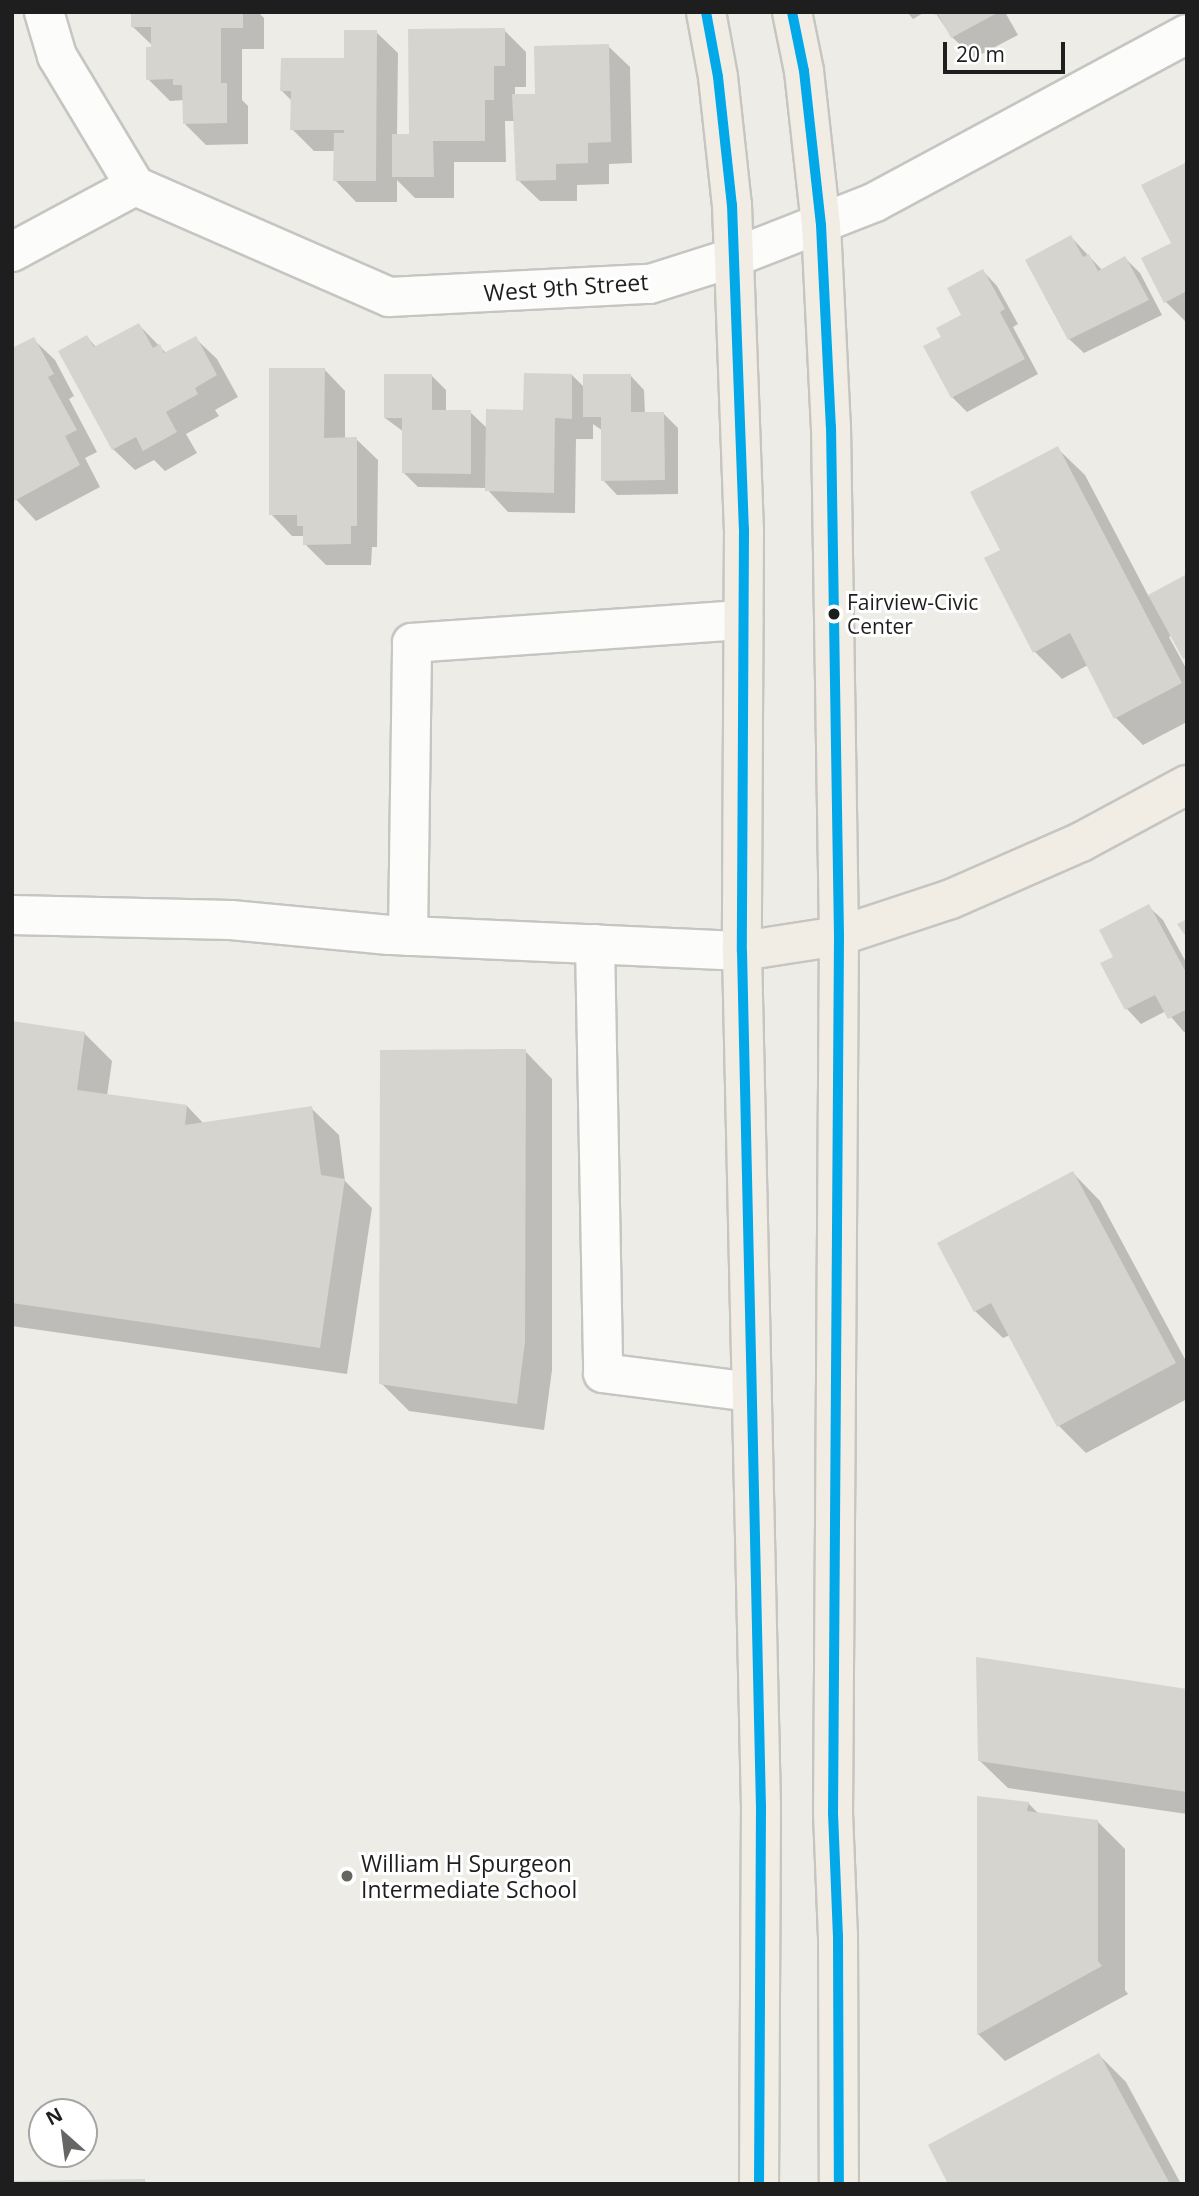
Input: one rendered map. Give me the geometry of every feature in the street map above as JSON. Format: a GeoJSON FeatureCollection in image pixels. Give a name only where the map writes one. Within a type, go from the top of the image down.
{"type":"FeatureCollection","features":[{"type":"Feature","properties":{"kind":"main road"},"geometry":{"type":"LineString","coordinates":[[706,12],[728,154],[735,257],[744,529],[742,951],[761,1806],[759,2184]]}},
{"type":"Feature","properties":{"kind":"main road"},"geometry":{"type":"LineString","coordinates":[[792,12],[804,71],[821,225],[831,427],[839,936],[833,1813],[838,1935],[839,2184]]}},
{"type":"Feature","properties":{"kind":"main road"},"geometry":{"type":"LineString","coordinates":[[742,951],[839,936],[951,899],[1081,842],[1187,785]]}},
{"type":"Feature","properties":{"kind":"street"},"geometry":{"type":"LineString","coordinates":[[12,252],[135,186],[57,56],[44,12]]}},
{"type":"Feature","properties":{"kind":"street","name":"West 9th Street"},"geometry":{"type":"LineString","coordinates":[[135,186],[389,297],[650,284],[735,257],[874,202],[1187,34]]}},
{"type":"Feature","properties":{"kind":"street"},"geometry":{"type":"LineString","coordinates":[[408,936],[412,643],[743,620]]}},
{"type":"Feature","properties":{"kind":"street"},"geometry":{"type":"LineString","coordinates":[[12,915],[231,920],[408,936],[742,951]]}},
{"type":"Feature","properties":{"kind":"street"},"geometry":{"type":"LineString","coordinates":[[595,944],[603,1373],[751,1392]]}},
{"type":"Feature","properties":{"kind":"building"},"geometry":{"type":"Polygon","coordinates":[[[131,12],[243,12],[243,28],[221,28],[221,83],[227,83],[227,123],[183,124],[182,85],[173,85],[173,79],[146,80],[146,47],[151,47],[151,27],[131,27],[131,12]]]}},
{"type":"Feature","properties":{"kind":"building"},"geometry":{"type":"Polygon","coordinates":[[[933,12],[999,12],[951,38],[938,14],[933,12]]]}},
{"type":"Feature","properties":{"kind":"building"},"geometry":{"type":"Polygon","coordinates":[[[505,28],[505,66],[494,66],[494,100],[485,100],[485,141],[433,141],[434,177],[392,177],[392,134],[409,134],[408,29],[505,28]]]}},
{"type":"Feature","properties":{"kind":"building"},"geometry":{"type":"Polygon","coordinates":[[[344,30],[377,30],[376,181],[333,181],[334,133],[344,133],[344,130],[290,130],[291,91],[280,91],[281,58],[344,58],[344,30]]]}},
{"type":"Feature","properties":{"kind":"building"},"geometry":{"type":"Polygon","coordinates":[[[609,44],[611,142],[588,143],[588,163],[556,164],[556,180],[516,181],[512,94],[535,94],[534,46],[609,44]]]}},
{"type":"Feature","properties":{"kind":"building"},"geometry":{"type":"Polygon","coordinates":[[[1187,162],[1187,291],[1164,303],[1141,258],[1171,243],[1141,185],[1187,162]]]}},
{"type":"Feature","properties":{"kind":"building"},"geometry":{"type":"Polygon","coordinates":[[[1071,235],[1083,257],[1089,254],[1098,271],[1125,256],[1149,300],[1068,340],[1025,260],[1071,235]]]}},
{"type":"Feature","properties":{"kind":"building"},"geometry":{"type":"Polygon","coordinates":[[[983,269],[1005,309],[1000,312],[1025,359],[951,398],[923,346],[941,337],[936,328],[961,315],[947,288],[983,269]]]}},
{"type":"Feature","properties":{"kind":"building"},"geometry":{"type":"Polygon","coordinates":[[[139,323],[153,348],[160,344],[164,353],[196,336],[217,375],[195,388],[198,394],[166,412],[177,432],[143,451],[136,437],[112,450],[58,351],[87,335],[94,347],[139,323]]]}},
{"type":"Feature","properties":{"kind":"building"},"geometry":{"type":"Polygon","coordinates":[[[34,337],[54,374],[48,377],[77,430],[65,436],[80,465],[14,501],[12,348],[34,337]]]}},
{"type":"Feature","properties":{"kind":"building"},"geometry":{"type":"Polygon","coordinates":[[[269,368],[325,368],[324,438],[357,437],[357,526],[351,526],[351,544],[303,545],[303,526],[297,526],[297,515],[269,515],[269,368]]]}},
{"type":"Feature","properties":{"kind":"building"},"geometry":{"type":"Polygon","coordinates":[[[524,373],[572,374],[572,419],[555,418],[554,493],[485,491],[486,409],[523,410],[524,373]]]}},
{"type":"Feature","properties":{"kind":"building"},"geometry":{"type":"Polygon","coordinates":[[[384,374],[432,374],[432,410],[471,410],[471,474],[402,473],[402,418],[384,418],[384,374]]]}},
{"type":"Feature","properties":{"kind":"building"},"geometry":{"type":"Polygon","coordinates":[[[583,374],[631,374],[631,412],[664,412],[665,480],[601,481],[601,417],[583,417],[583,374]]]}},
{"type":"Feature","properties":{"kind":"building"},"geometry":{"type":"Polygon","coordinates":[[[1058,446],[1182,683],[1114,719],[1070,633],[1033,653],[984,558],[1000,550],[970,492],[1058,446]]]}},
{"type":"Feature","properties":{"kind":"building"},"geometry":{"type":"Polygon","coordinates":[[[1187,574],[1187,657],[1183,659],[1148,595],[1187,574]]]}},
{"type":"Feature","properties":{"kind":"building"},"geometry":{"type":"Polygon","coordinates":[[[1149,904],[1187,974],[1187,1009],[1168,1019],[1155,995],[1125,1010],[1100,963],[1113,957],[1099,930],[1149,904]]]}},
{"type":"Feature","properties":{"kind":"building"},"geometry":{"type":"Polygon","coordinates":[[[1187,919],[1187,938],[1177,924],[1187,919]]]}},
{"type":"Feature","properties":{"kind":"building"},"geometry":{"type":"Polygon","coordinates":[[[12,1021],[85,1032],[77,1090],[187,1105],[185,1125],[312,1106],[321,1175],[345,1179],[320,1348],[12,1303],[12,1021]]]}},
{"type":"Feature","properties":{"kind":"building"},"geometry":{"type":"Polygon","coordinates":[[[526,1049],[525,1342],[517,1404],[379,1384],[380,1050],[526,1049]]]}},
{"type":"Feature","properties":{"kind":"building"},"geometry":{"type":"Polygon","coordinates":[[[1073,1171],[1176,1363],[1057,1427],[991,1303],[974,1312],[937,1243],[1073,1171]]]}},
{"type":"Feature","properties":{"kind":"building"},"geometry":{"type":"Polygon","coordinates":[[[976,1657],[1187,1689],[1187,1792],[978,1761],[976,1657]]]}},
{"type":"Feature","properties":{"kind":"building"},"geometry":{"type":"Polygon","coordinates":[[[977,1796],[1029,1802],[1027,1811],[1098,1820],[1098,1961],[1102,1966],[977,2035],[977,1796]]]}},
{"type":"Feature","properties":{"kind":"building"},"geometry":{"type":"Polygon","coordinates":[[[1099,2053],[1170,2184],[948,2184],[928,2145],[1099,2053]]]}},
{"type":"Feature","properties":{"kind":"building"},"geometry":{"type":"Polygon","coordinates":[[[145,2179],[145,2184],[12,2184],[12,2181],[145,2179]]]}},
{"type":"Feature","properties":{"kind":"transit line"},"geometry":{"type":"LineString","coordinates":[[706,12],[718,77],[732,205],[744,529],[742,951],[761,1806],[759,2184]]}},
{"type":"Feature","properties":{"kind":"transit line"},"geometry":{"type":"LineString","coordinates":[[792,12],[804,71],[821,225],[831,427],[839,936],[833,1813],[838,1935],[839,2184]]}},
{"type":"Feature","properties":{"kind":"place","name":"Fairview-Civic Center"},"geometry":{"type":"Point","coordinates":[834,614]}},
{"type":"Feature","properties":{"kind":"place","name":"William H Spurgeon Intermediate School"},"geometry":{"type":"Point","coordinates":[347,1876]}}]}
